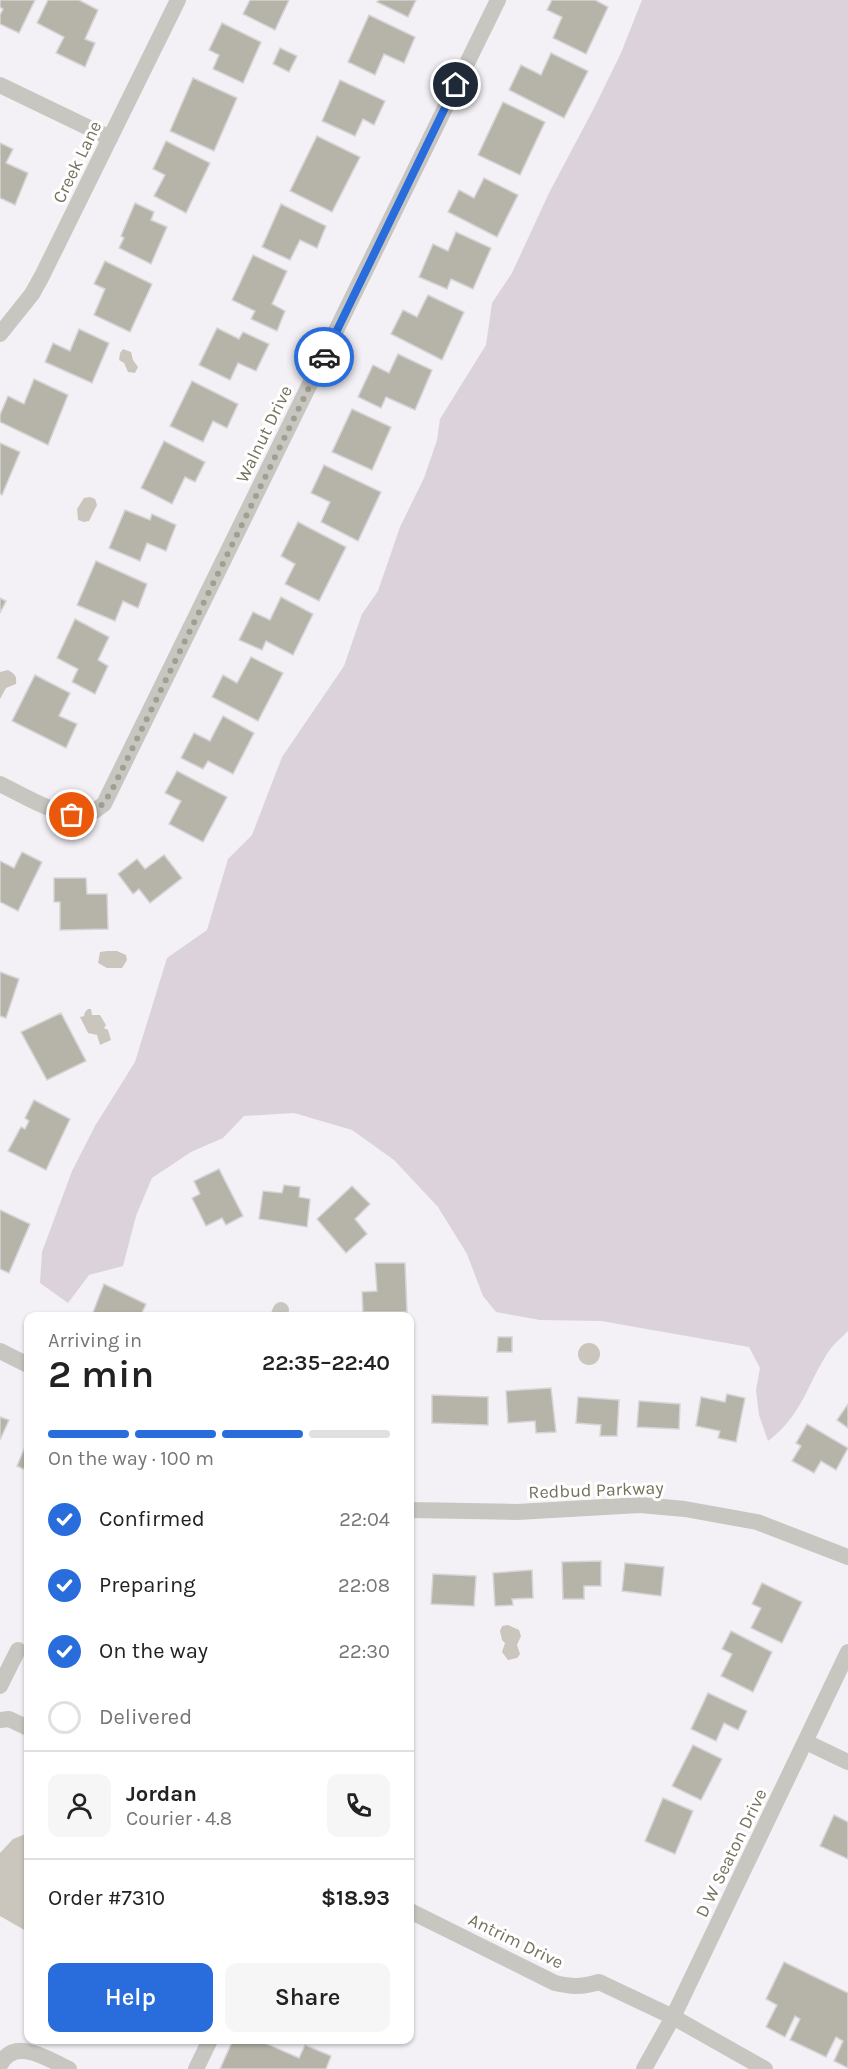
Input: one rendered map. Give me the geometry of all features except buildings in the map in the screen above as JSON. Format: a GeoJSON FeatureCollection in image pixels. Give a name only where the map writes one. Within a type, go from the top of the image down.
{"type":"FeatureCollection","features":[{"type":"Feature","properties":{"kind":"street","name":"Creek Lane"},"geometry":{"type":"LineString","coordinates":[[0,334],[32,294],[42,276],[178,0]]}},
{"type":"Feature","properties":{"kind":"street","name":"Walnut Drive"},"geometry":{"type":"LineString","coordinates":[[0,784],[57,811],[72,815],[90,814],[104,804],[498,0]]}},
{"type":"Feature","properties":{"kind":"street"},"geometry":{"type":"LineString","coordinates":[[0,85],[110,138]]}},
{"type":"Feature","properties":{"kind":"street"},"geometry":{"type":"LineString","coordinates":[[0,1351],[24,1363]]}},
{"type":"Feature","properties":{"kind":"street","name":"Redbud Parkway"},"geometry":{"type":"LineString","coordinates":[[414,1510],[517,1512],[640,1505],[685,1509],[757,1522],[848,1557]]}},
{"type":"Feature","properties":{"kind":"street"},"geometry":{"type":"LineString","coordinates":[[0,1686],[18,1650]]}},
{"type":"Feature","properties":{"kind":"street","name":"D W Seaton Drive"},"geometry":{"type":"LineString","coordinates":[[644,2069],[674,2018],[848,1652]]}},
{"type":"Feature","properties":{"kind":"street"},"geometry":{"type":"LineString","coordinates":[[0,1720],[9,1719],[24,1726]]}},
{"type":"Feature","properties":{"kind":"street"},"geometry":{"type":"LineString","coordinates":[[807,1742],[848,1762]]}},
{"type":"Feature","properties":{"kind":"street","name":"Antrim Drive"},"geometry":{"type":"LineString","coordinates":[[414,1913],[555,1983],[570,1987],[599,1982],[674,2018],[765,2069]]}},
{"type":"Feature","properties":{"kind":"street"},"geometry":{"type":"LineString","coordinates":[[196,2069],[208,2044]]}},
{"type":"Feature","properties":{"kind":"street"},"geometry":{"type":"LineString","coordinates":[[0,2065],[4,2057],[12,2051],[22,2050],[33,2052],[69,2069]]}},
{"type":"Feature","properties":{"kind":"shaded area"},"geometry":{"type":"Polygon","coordinates":[[[642,0],[848,0],[848,1331],[831,1348],[790,1420],[768,1441],[759,1415],[756,1390],[760,1368],[749,1347],[601,1321],[540,1320],[496,1312],[483,1296],[467,1254],[438,1207],[394,1160],[352,1130],[294,1113],[244,1116],[223,1138],[191,1152],[152,1178],[136,1216],[123,1266],[89,1275],[68,1303],[40,1283],[42,1252],[72,1171],[95,1126],[135,1062],[167,958],[207,930],[228,859],[252,835],[282,757],[344,666],[362,614],[378,591],[400,527],[424,478],[437,440],[440,419],[486,345],[492,303],[512,273],[549,193],[594,108],[621,53],[642,0]]]}},
{"type":"Feature","properties":{"kind":"shaded area"},"geometry":{"type":"Polygon","coordinates":[[[123,349],[131,352],[138,367],[135,373],[128,372],[124,363],[119,360],[123,349]]]}},
{"type":"Feature","properties":{"kind":"shaded area"},"geometry":{"type":"Polygon","coordinates":[[[84,498],[95,499],[97,505],[89,521],[78,520],[77,509],[84,498]]]}},
{"type":"Feature","properties":{"kind":"shaded area"},"geometry":{"type":"Polygon","coordinates":[[[8,670],[15,676],[16,684],[6,688],[0,699],[0,672],[8,670]]]}},
{"type":"Feature","properties":{"kind":"shaded area"},"geometry":{"type":"Polygon","coordinates":[[[117,951],[126,955],[127,960],[122,968],[107,968],[98,963],[100,952],[117,951]]]}},
{"type":"Feature","properties":{"kind":"shaded area"},"geometry":{"type":"Polygon","coordinates":[[[88,1009],[91,1009],[92,1015],[100,1015],[111,1040],[100,1045],[97,1035],[88,1033],[80,1017],[84,1016],[88,1009]]]}},
{"type":"Feature","properties":{"kind":"shaded area"},"geometry":{"type":"Polygon","coordinates":[[[585,1343],[593,1343],[600,1350],[600,1358],[593,1365],[585,1365],[578,1358],[578,1350],[585,1343]]]}},
{"type":"Feature","properties":{"kind":"shaded area"},"geometry":{"type":"Polygon","coordinates":[[[508,1625],[519,1630],[521,1636],[517,1645],[520,1654],[517,1658],[508,1660],[502,1652],[505,1643],[500,1631],[502,1626],[508,1625]]]}},
{"type":"Feature","properties":{"kind":"shaded area"},"geometry":{"type":"Polygon","coordinates":[[[24,1835],[24,1930],[0,1916],[0,1853],[13,1839],[24,1835]]]}},
{"type":"Feature","properties":{"kind":"way so far"},"geometry":{"type":"LineString","coordinates":[[72,815],[90,814],[104,804],[113,788],[324,357]]}},
{"type":"Feature","properties":{"kind":"route"},"geometry":{"type":"LineString","coordinates":[[324,357],[456,85]]}}]}
